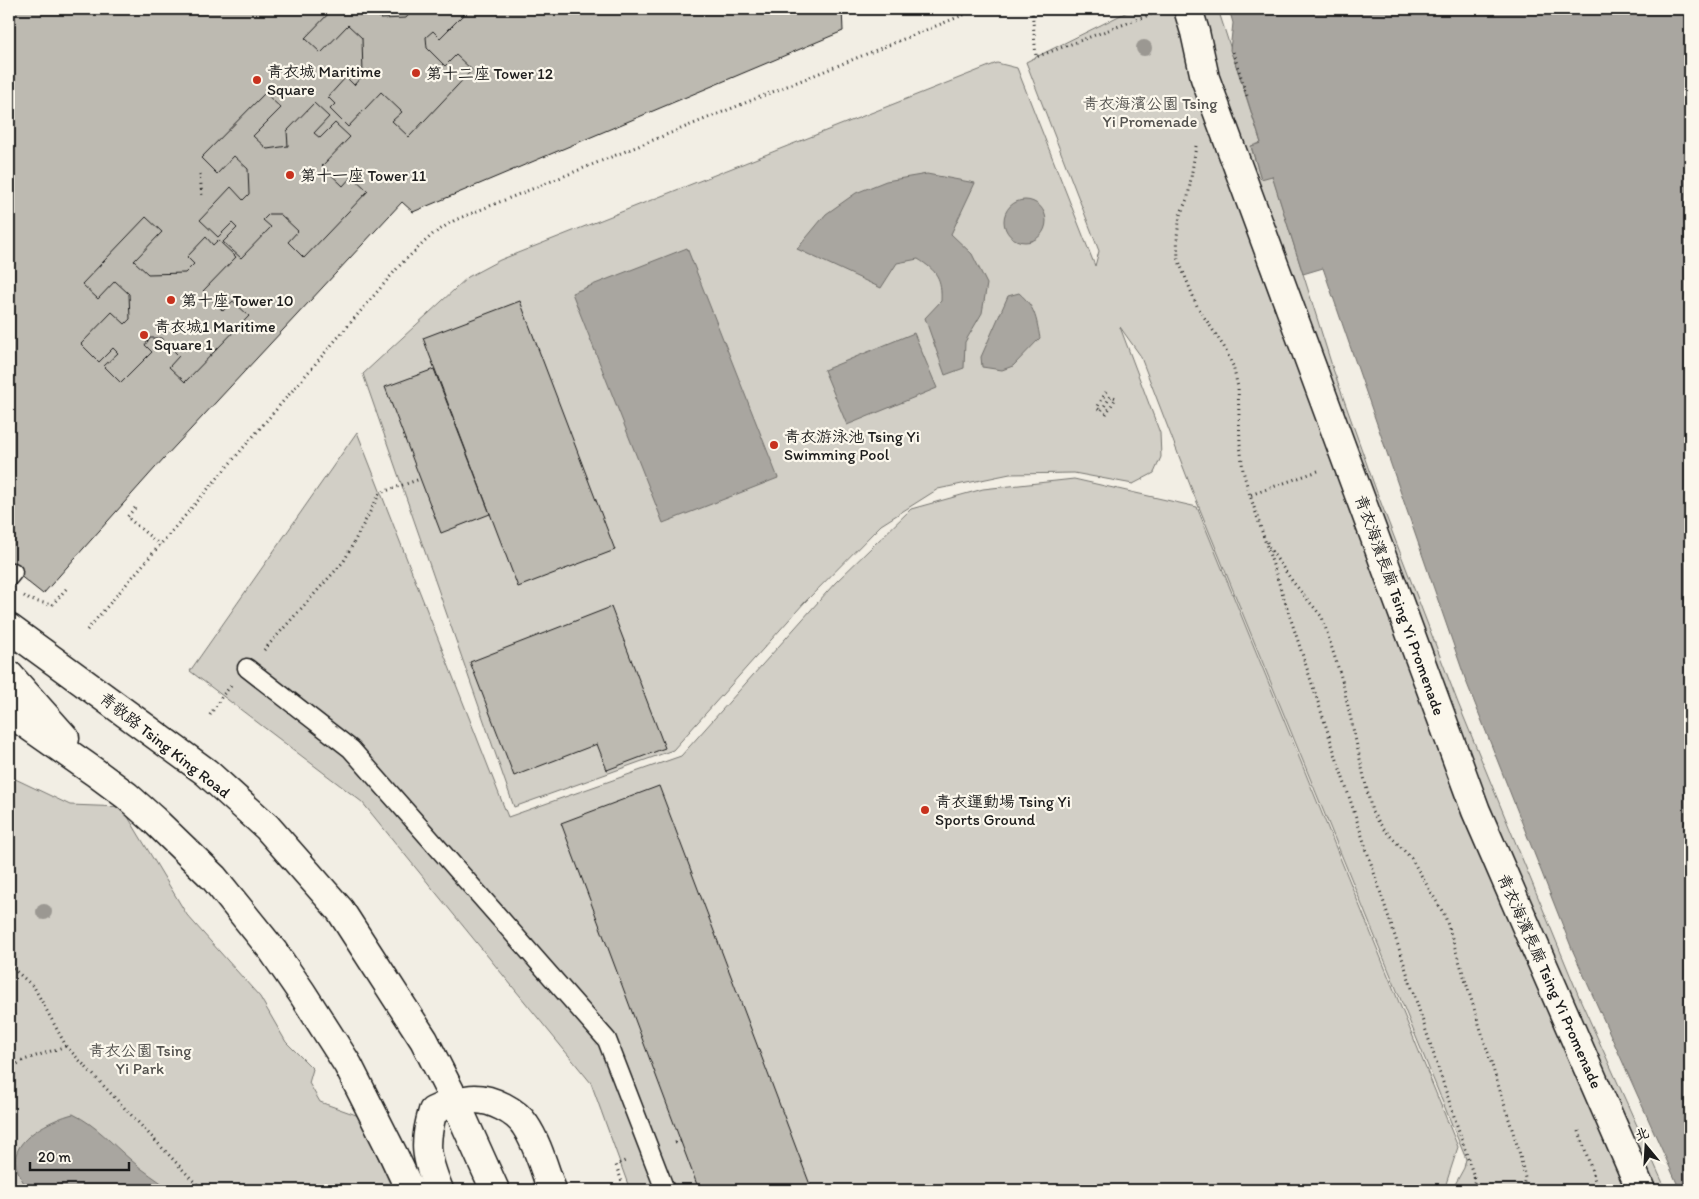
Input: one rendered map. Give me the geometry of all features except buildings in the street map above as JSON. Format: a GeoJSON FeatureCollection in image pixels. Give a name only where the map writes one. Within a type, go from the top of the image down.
{"type":"FeatureCollection","features":[{"type":"Feature","properties":{"kind":"main road","name":"青衣海濱長廊 Tsing Yi Promenade"},"geometry":{"type":"LineString","coordinates":[[1188,9],[1205,78],[1476,811],[1641,1190]]}},
{"type":"Feature","properties":{"kind":"main road","name":"青敬路 Tsing King Road"},"geometry":{"type":"LineString","coordinates":[[9,628],[206,772],[267,827],[340,910],[424,1040],[456,1101],[496,1190]]}},
{"type":"Feature","properties":{"kind":"main road"},"geometry":{"type":"LineString","coordinates":[[9,676],[96,772]]}},
{"type":"Feature","properties":{"kind":"main road"},"geometry":{"type":"LineString","coordinates":[[9,712],[96,772],[154,820],[214,878],[273,951],[348,1065],[410,1190]]}},
{"type":"Feature","properties":{"kind":"main road"},"geometry":{"type":"LineString","coordinates":[[438,1190],[428,1164],[426,1133],[433,1111],[456,1101],[476,1099],[496,1104],[511,1112],[525,1124],[552,1190]]}},
{"type":"Feature","properties":{"kind":"lane"},"geometry":{"type":"LineString","coordinates":[[247,668],[351,749],[607,1040],[665,1190]]}},
{"type":"Feature","properties":{"kind":"path"},"geometry":{"type":"LineString","coordinates":[[87,630],[401,264],[433,234],[455,220],[978,9]]}},
{"type":"Feature","properties":{"kind":"path"},"geometry":{"type":"LineString","coordinates":[[1032,9],[1036,57],[1165,9]]}},
{"type":"Feature","properties":{"kind":"path"},"geometry":{"type":"LineString","coordinates":[[1196,142],[1188,197],[1180,215],[1177,236],[1178,259],[1198,306],[1224,347],[1233,366],[1238,387],[1243,471],[1475,1180],[1472,1190]]}},
{"type":"Feature","properties":{"kind":"path"},"geometry":{"type":"LineString","coordinates":[[200,174],[202,197]]}},
{"type":"Feature","properties":{"kind":"path"},"geometry":{"type":"LineString","coordinates":[[1106,392],[1097,408],[1101,411],[1111,396],[1116,398],[1106,414]]}},
{"type":"Feature","properties":{"kind":"path"},"geometry":{"type":"LineString","coordinates":[[1250,495],[1319,471],[1316,462]]}},
{"type":"Feature","properties":{"kind":"path"},"geometry":{"type":"LineString","coordinates":[[210,715],[222,696],[344,561],[380,493],[420,479]]}},
{"type":"Feature","properties":{"kind":"path"},"geometry":{"type":"LineString","coordinates":[[135,508],[127,517],[160,545]]}},
{"type":"Feature","properties":{"kind":"path"},"geometry":{"type":"LineString","coordinates":[[1260,526],[1272,552],[1293,582],[1322,617],[1342,680],[1372,812],[1383,828],[1411,858],[1434,895],[1448,924],[1519,1151],[1525,1178],[1522,1190]]}},
{"type":"Feature","properties":{"kind":"path"},"geometry":{"type":"LineString","coordinates":[[23,596],[30,600],[52,605],[67,588]]}},
{"type":"Feature","properties":{"kind":"path"},"geometry":{"type":"LineString","coordinates":[[9,965],[34,987],[66,1046],[202,1190]]}},
{"type":"Feature","properties":{"kind":"path"},"geometry":{"type":"LineString","coordinates":[[9,1069],[24,1060],[66,1046]]}},
{"type":"Feature","properties":{"kind":"green space","name":"青衣海濱公園 Tsing Yi Promenade"},"geometry":{"type":"Polygon","coordinates":[[[1131,9],[1218,9],[1261,143],[1251,147],[1261,178],[1272,175],[1333,369],[1376,490],[1458,703],[1580,999],[1666,1190],[1452,1190],[1464,1168],[1466,1159],[1192,490],[1140,355],[1120,327],[1160,433],[1161,457],[1154,473],[1133,484],[1074,473],[1010,474],[938,489],[881,525],[804,603],[673,750],[514,807],[363,374],[468,277],[500,260],[997,63],[1017,68],[1095,266],[1099,251],[1026,62],[1131,9]]]}},
{"type":"Feature","properties":{"kind":"green space","name":"青衣運動場 Tsing Yi Sports Ground"},"geometry":{"type":"Polygon","coordinates":[[[357,432],[508,817],[681,756],[835,583],[911,509],[983,489],[1074,479],[1197,507],[1458,1147],[1444,1190],[630,1190],[591,1083],[362,802],[190,671],[357,432]]]}},
{"type":"Feature","properties":{"kind":"green space","name":"青衣公園 Tsing Yi Park"},"geometry":{"type":"Polygon","coordinates":[[[9,776],[70,805],[122,807],[187,915],[260,997],[286,1042],[313,1069],[309,1083],[320,1102],[359,1116],[393,1190],[9,1190],[9,776]]]}},
{"type":"Feature","properties":{"kind":"shaded area"},"geometry":{"type":"Polygon","coordinates":[[[1229,9],[1690,9],[1690,1190],[1680,1190],[1572,949],[1466,681],[1323,268],[1303,274],[1272,176],[1261,179],[1251,146],[1261,143],[1230,50],[1233,23],[1229,9]]]}},
{"type":"Feature","properties":{"kind":"shaded area"},"geometry":{"type":"Polygon","coordinates":[[[927,174],[975,183],[951,234],[972,254],[987,284],[982,313],[965,342],[964,368],[945,375],[925,318],[941,301],[941,286],[937,276],[930,267],[918,259],[897,263],[881,288],[797,249],[826,214],[856,193],[886,181],[927,174]]]}},
{"type":"Feature","properties":{"kind":"shaded area"},"geometry":{"type":"Polygon","coordinates":[[[1029,200],[1037,203],[1043,209],[1046,221],[1043,233],[1037,239],[1021,242],[1013,239],[1007,233],[1004,217],[1007,209],[1013,203],[1029,200]]]}},
{"type":"Feature","properties":{"kind":"shaded area"},"geometry":{"type":"Polygon","coordinates":[[[687,248],[778,478],[663,523],[572,293],[687,248]]]}},
{"type":"Feature","properties":{"kind":"shaded area"},"geometry":{"type":"Polygon","coordinates":[[[1019,293],[1034,313],[1040,338],[1013,366],[1002,370],[982,367],[981,357],[1008,296],[1019,293]]]}},
{"type":"Feature","properties":{"kind":"shaded area"},"geometry":{"type":"Polygon","coordinates":[[[914,333],[937,388],[847,425],[824,370],[914,333]]]}},
{"type":"Feature","properties":{"kind":"shaded area"},"geometry":{"type":"Polygon","coordinates":[[[73,1114],[96,1129],[136,1164],[171,1190],[28,1190],[16,1165],[16,1156],[20,1147],[26,1139],[45,1125],[73,1114]]]}},
{"type":"Feature","properties":{"kind":"place","name":"第十二座 Tower 12"},"geometry":{"type":"Point","coordinates":[416,73]}},
{"type":"Feature","properties":{"kind":"place","name":"青衣城 Maritime Square"},"geometry":{"type":"Point","coordinates":[257,80]}},
{"type":"Feature","properties":{"kind":"place","name":"第十一座 Tower 11"},"geometry":{"type":"Point","coordinates":[290,175]}},
{"type":"Feature","properties":{"kind":"place","name":"第十座 Tower 10"},"geometry":{"type":"Point","coordinates":[171,300]}},
{"type":"Feature","properties":{"kind":"place","name":"青衣城1 Maritime Square 1"},"geometry":{"type":"Point","coordinates":[144,335]}},
{"type":"Feature","properties":{"kind":"place","name":"青衣游泳池 Tsing Yi Swimming Pool"},"geometry":{"type":"Point","coordinates":[774,445]}},
{"type":"Feature","properties":{"kind":"place","name":"青衣運動場 Tsing Yi Sports Ground"},"geometry":{"type":"Point","coordinates":[925,810]}}]}
